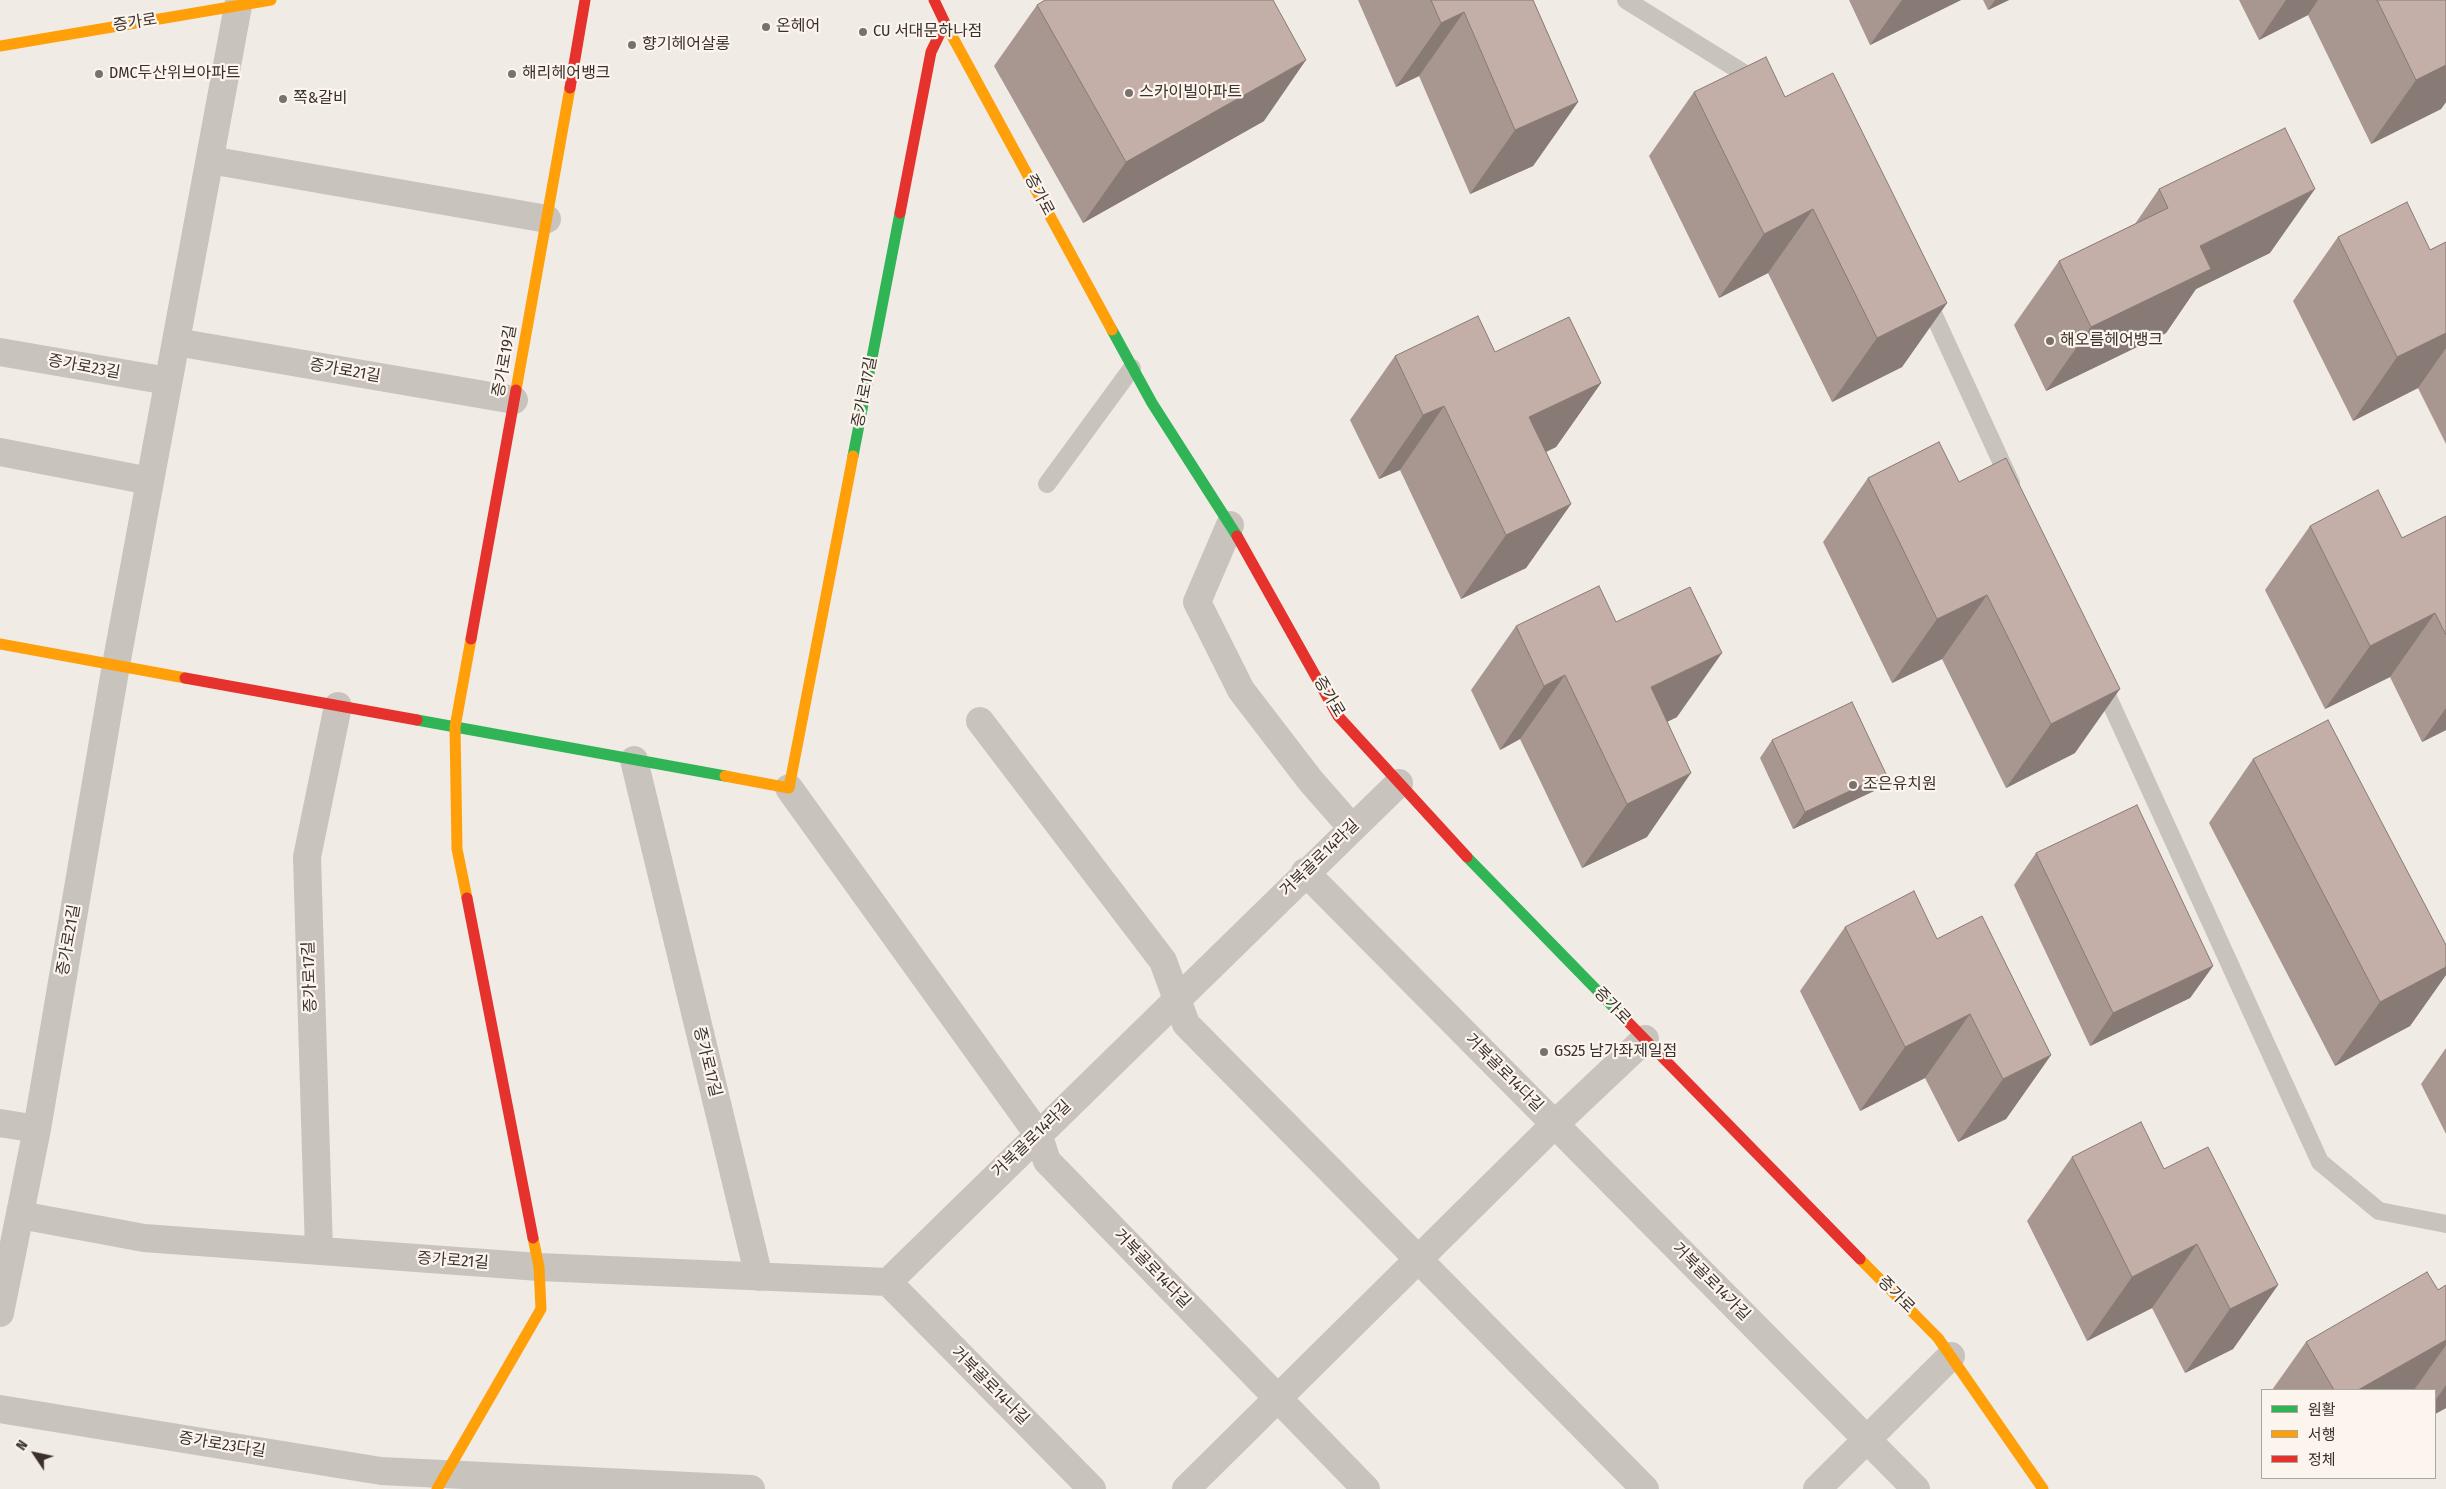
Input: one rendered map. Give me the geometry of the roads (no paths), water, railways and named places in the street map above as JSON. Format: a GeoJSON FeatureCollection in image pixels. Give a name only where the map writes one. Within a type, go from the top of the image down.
{"type":"FeatureCollection","features":[{"type":"Feature","properties":{"kind":"street","name":"증가로"},"geometry":{"type":"LineString","coordinates":[[0,46],[271,0]]}},
{"type":"Feature","properties":{"kind":"street","name":"증가로19길"},"geometry":{"type":"LineString","coordinates":[[455,727],[583,18],[584,0]]}},
{"type":"Feature","properties":{"kind":"street"},"geometry":{"type":"LineString","coordinates":[[934,0],[945,23]]}},
{"type":"Feature","properties":{"kind":"street","name":"증가로21길"},"geometry":{"type":"LineString","coordinates":[[0,1313],[37,1129],[116,665],[238,6]]}},
{"type":"Feature","properties":{"kind":"street","name":"증가로"},"geometry":{"type":"LineString","coordinates":[[945,23],[1132,368],[1152,403],[1251,558],[1338,716],[1483,874],[1938,1338],[2043,1489]]}},
{"type":"Feature","properties":{"kind":"street","name":"증가로17길"},"geometry":{"type":"LineString","coordinates":[[789,788],[931,52],[945,23]]}},
{"type":"Feature","properties":{"kind":"street"},"geometry":{"type":"LineString","coordinates":[[210,160],[547,219]]}},
{"type":"Feature","properties":{"kind":"street","name":"증가로21길"},"geometry":{"type":"LineString","coordinates":[[176,342],[514,400]]}},
{"type":"Feature","properties":{"kind":"street","name":"증가로23길"},"geometry":{"type":"LineString","coordinates":[[0,352],[168,381]]}},
{"type":"Feature","properties":{"kind":"street"},"geometry":{"type":"LineString","coordinates":[[0,452],[150,481]]}},
{"type":"Feature","properties":{"kind":"street"},"geometry":{"type":"LineString","coordinates":[[1230,525],[1197,602],[1241,690],[1310,780],[1352,828]]}},
{"type":"Feature","properties":{"kind":"street"},"geometry":{"type":"LineString","coordinates":[[0,644],[789,788],[1038,1134]]}},
{"type":"Feature","properties":{"kind":"street","name":"증가로17길"},"geometry":{"type":"LineString","coordinates":[[318,1251],[306,857],[338,706]]}},
{"type":"Feature","properties":{"kind":"street"},"geometry":{"type":"LineString","coordinates":[[980,721],[1162,962],[1178,998],[1186,1024],[1645,1489]]}},
{"type":"Feature","properties":{"kind":"street"},"geometry":{"type":"LineString","coordinates":[[441,1482],[541,1309],[540,1267],[457,848],[455,727]]}},
{"type":"Feature","properties":{"kind":"street","name":"증가로17길"},"geometry":{"type":"LineString","coordinates":[[634,760],[759,1277]]}},
{"type":"Feature","properties":{"kind":"street","name":"거북골로14라길"},"geometry":{"type":"LineString","coordinates":[[888,1282],[1305,872],[1399,783]]}},
{"type":"Feature","properties":{"kind":"street","name":"거북골로14다길"},"geometry":{"type":"LineString","coordinates":[[1305,872],[1555,1124]]}},
{"type":"Feature","properties":{"kind":"street","name":"거북골로14다길"},"geometry":{"type":"LineString","coordinates":[[1186,1489],[1555,1124],[1645,1039]]}},
{"type":"Feature","properties":{"kind":"street"},"geometry":{"type":"LineString","coordinates":[[0,1123],[37,1129]]}},
{"type":"Feature","properties":{"kind":"street","name":"거북골로14가길"},"geometry":{"type":"LineString","coordinates":[[1555,1124],[1916,1489]]}},
{"type":"Feature","properties":{"kind":"street","name":"거북골로14다길"},"geometry":{"type":"LineString","coordinates":[[1038,1134],[1047,1162],[1277,1397]]}},
{"type":"Feature","properties":{"kind":"street","name":"증가로21길"},"geometry":{"type":"LineString","coordinates":[[20,1215],[144,1238],[540,1267],[888,1282]]}},
{"type":"Feature","properties":{"kind":"street","name":"거북골로14나길"},"geometry":{"type":"LineString","coordinates":[[888,1282],[1088,1488]]}},
{"type":"Feature","properties":{"kind":"street"},"geometry":{"type":"LineString","coordinates":[[1817,1489],[1951,1356]]}},
{"type":"Feature","properties":{"kind":"street"},"geometry":{"type":"LineString","coordinates":[[1277,1397],[1366,1489]]}},
{"type":"Feature","properties":{"kind":"street","name":"증가로23다길"},"geometry":{"type":"LineString","coordinates":[[0,1409],[441,1482],[751,1489]]}},
{"type":"Feature","properties":{"kind":"lane"},"geometry":{"type":"LineString","coordinates":[[1626,0],[1775,92]]}},
{"type":"Feature","properties":{"kind":"lane"},"geometry":{"type":"LineString","coordinates":[[1918,280],[2018,498]]}},
{"type":"Feature","properties":{"kind":"lane"},"geometry":{"type":"LineString","coordinates":[[1047,484],[1132,368]]}},
{"type":"Feature","properties":{"kind":"lane"},"geometry":{"type":"LineString","coordinates":[[2092,662],[2320,1162],[2380,1211],[2446,1224]]}},
{"type":"Feature","properties":{"kind":"place","name":"온헤어"},"geometry":{"type":"Point","coordinates":[766,27]}},
{"type":"Feature","properties":{"kind":"place","name":"CU 서대문하나점"},"geometry":{"type":"Point","coordinates":[863,32]}},
{"type":"Feature","properties":{"kind":"place","name":"향기헤어살롱"},"geometry":{"type":"Point","coordinates":[632,45]}},
{"type":"Feature","properties":{"kind":"place","name":"DMC두산위브아파트"},"geometry":{"type":"Point","coordinates":[99,74]}},
{"type":"Feature","properties":{"kind":"place","name":"해리헤어뱅크"},"geometry":{"type":"Point","coordinates":[512,74]}},
{"type":"Feature","properties":{"kind":"place","name":"스카이빌아파트"},"geometry":{"type":"Point","coordinates":[1129,93]}},
{"type":"Feature","properties":{"kind":"place","name":"쪽&갈비"},"geometry":{"type":"Point","coordinates":[283,99]}},
{"type":"Feature","properties":{"kind":"place","name":"해오름헤어뱅크"},"geometry":{"type":"Point","coordinates":[2050,341]}},
{"type":"Feature","properties":{"kind":"place","name":"조은유치원"},"geometry":{"type":"Point","coordinates":[1853,785]}},
{"type":"Feature","properties":{"kind":"place","name":"GS25 남가좌제일점"},"geometry":{"type":"Point","coordinates":[1544,1052]}}]}
